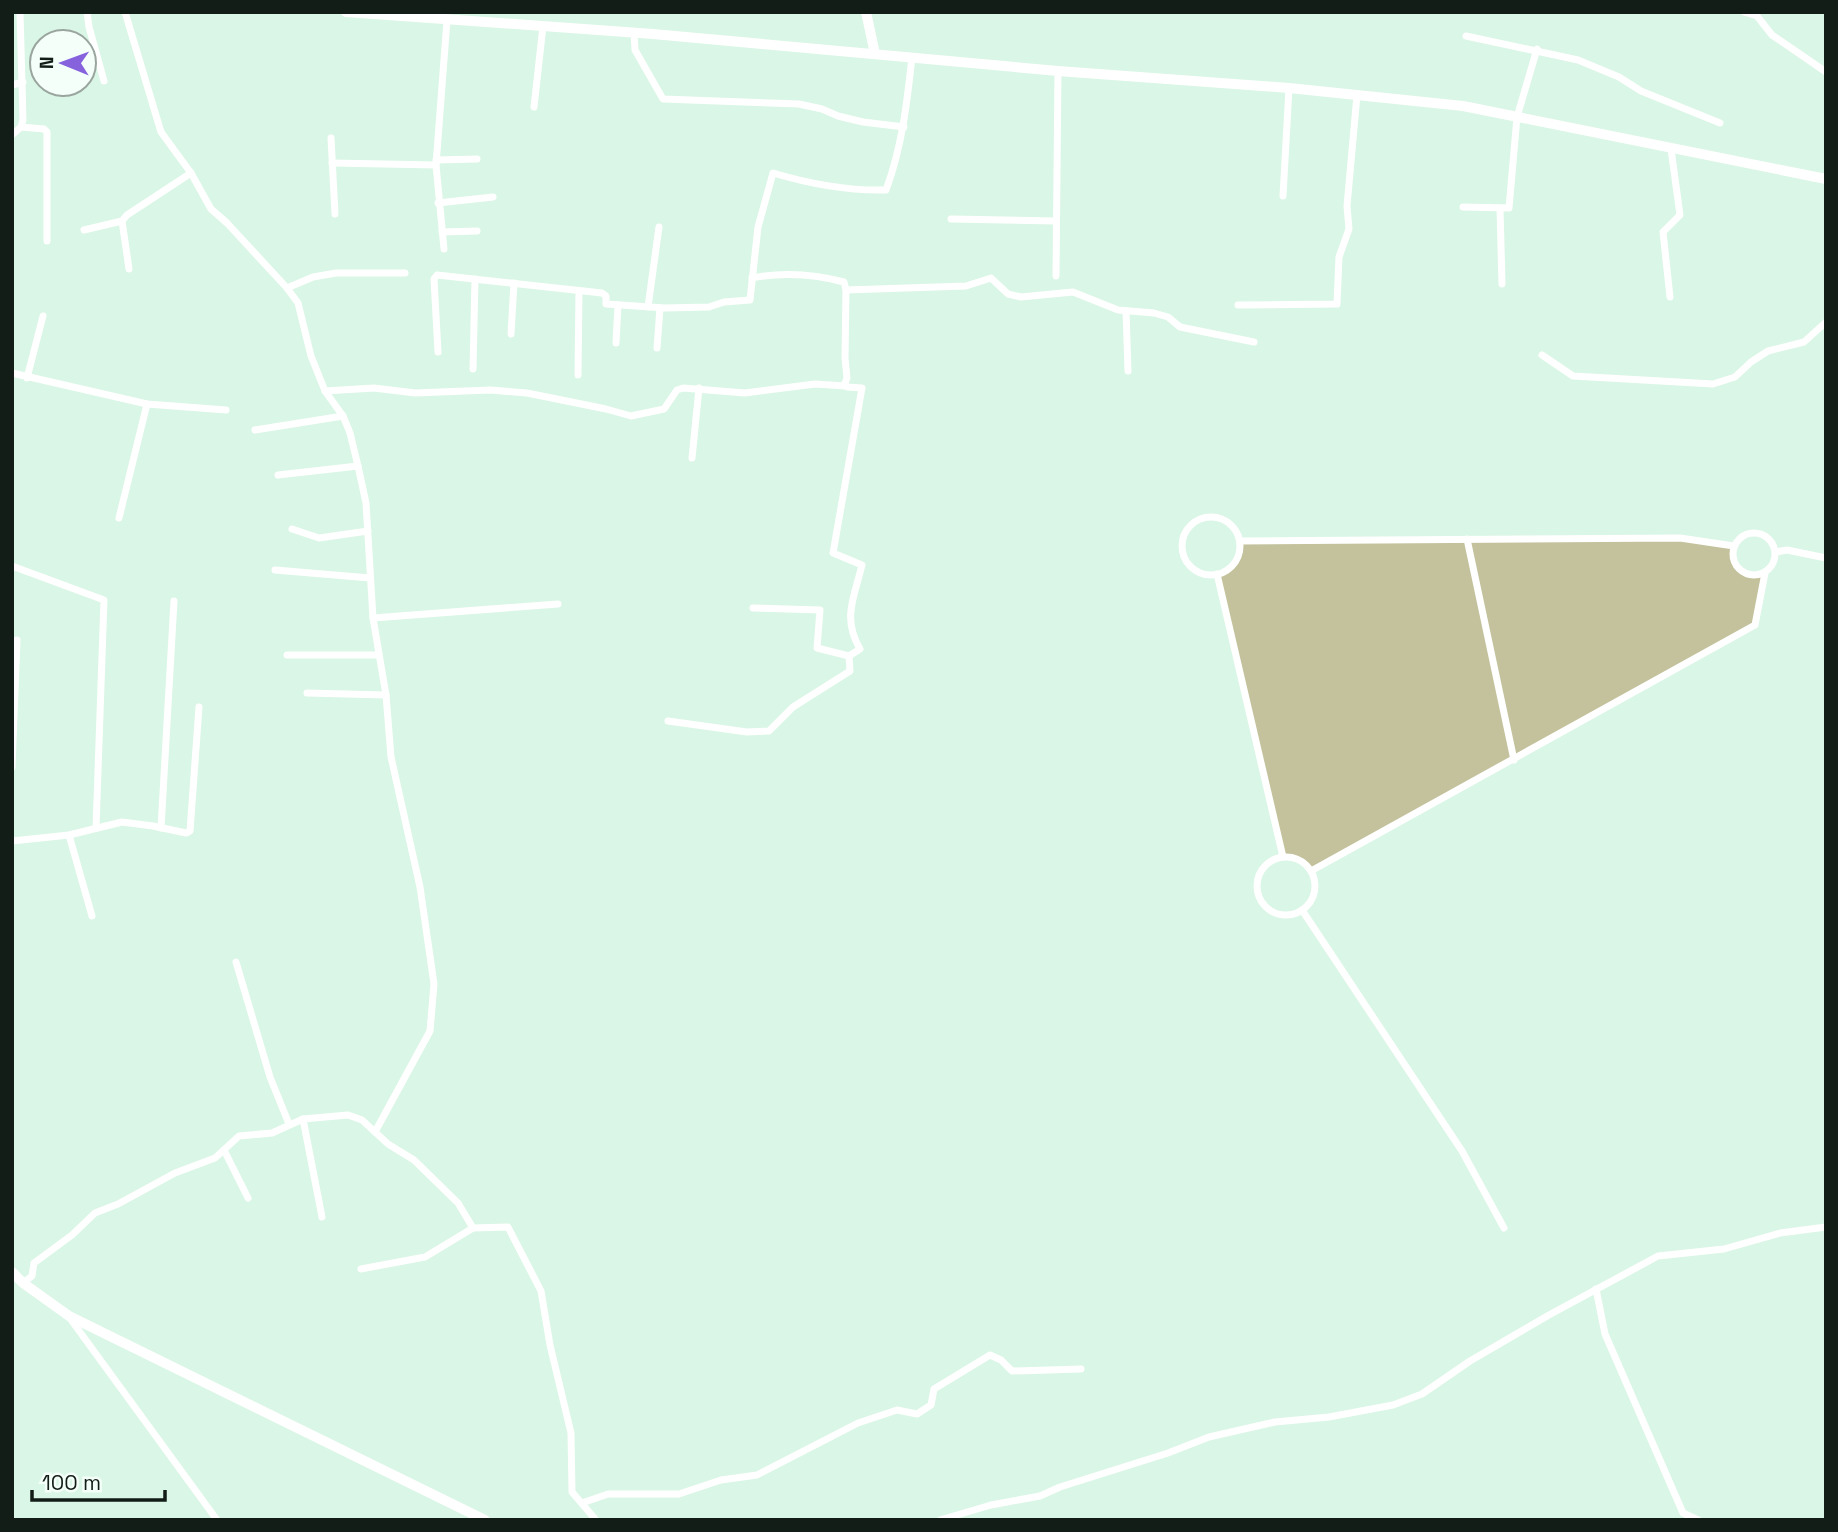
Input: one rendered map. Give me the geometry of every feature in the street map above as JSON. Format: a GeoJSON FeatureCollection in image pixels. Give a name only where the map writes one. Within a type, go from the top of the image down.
{"type":"FeatureCollection","features":[{"type":"Feature","properties":{"kind":"main road"},"geometry":{"type":"LineString","coordinates":[[346,12],[543,26],[608,34],[634,33],[1058,71],[1289,88],[1463,106],[1826,179]]}},
{"type":"Feature","properties":{"kind":"main road"},"geometry":{"type":"LineString","coordinates":[[866,12],[875,54]]}},
{"type":"Feature","properties":{"kind":"main road"},"geometry":{"type":"LineString","coordinates":[[12,1272],[68,1316],[485,1520]]}},
{"type":"Feature","properties":{"kind":"street"},"geometry":{"type":"LineString","coordinates":[[12,135],[21,127],[23,120],[20,12]]}},
{"type":"Feature","properties":{"kind":"street"},"geometry":{"type":"LineString","coordinates":[[87,12],[104,81]]}},
{"type":"Feature","properties":{"kind":"street"},"geometry":{"type":"LineString","coordinates":[[125,12],[160,132],[191,173],[211,209],[287,288],[298,303],[311,356],[325,391],[343,416],[358,466],[366,503],[373,618],[386,695],[391,757],[420,887],[434,984],[430,1031],[375,1132]]}},
{"type":"Feature","properties":{"kind":"street"},"geometry":{"type":"LineString","coordinates":[[1744,12],[1758,16],[1772,36],[1826,72]]}},
{"type":"Feature","properties":{"kind":"street"},"geometry":{"type":"LineString","coordinates":[[444,249],[436,162],[447,20]]}},
{"type":"Feature","properties":{"kind":"street"},"geometry":{"type":"LineString","coordinates":[[534,107],[543,26]]}},
{"type":"Feature","properties":{"kind":"street"},"geometry":{"type":"LineString","coordinates":[[634,33],[635,50],[663,99],[799,104],[863,122],[904,127]]}},
{"type":"Feature","properties":{"kind":"street"},"geometry":{"type":"LineString","coordinates":[[1466,36],[1578,60],[1619,77],[1641,91],[1720,122]]}},
{"type":"Feature","properties":{"kind":"street"},"geometry":{"type":"LineString","coordinates":[[1463,207],[1509,208],[1511,205],[1517,117],[1537,50]]}},
{"type":"Feature","properties":{"kind":"street"},"geometry":{"type":"LineString","coordinates":[[438,352],[435,277],[441,275],[605,294],[606,304],[618,305],[709,307],[724,302],[750,300],[758,227],[773,173],[810,184],[849,190],[886,190],[904,127],[912,57]]}},
{"type":"Feature","properties":{"kind":"street"},"geometry":{"type":"LineString","coordinates":[[1056,276],[1058,71]]}},
{"type":"Feature","properties":{"kind":"street"},"geometry":{"type":"LineString","coordinates":[[12,85],[23,82]]}},
{"type":"Feature","properties":{"kind":"street"},"geometry":{"type":"LineString","coordinates":[[1283,195],[1289,88]]}},
{"type":"Feature","properties":{"kind":"street"},"geometry":{"type":"LineString","coordinates":[[1238,305],[1336,304],[1339,257],[1349,229],[1347,206],[1357,95]]}},
{"type":"Feature","properties":{"kind":"street"},"geometry":{"type":"LineString","coordinates":[[21,127],[44,129],[47,132],[47,241]]}},
{"type":"Feature","properties":{"kind":"street"},"geometry":{"type":"LineString","coordinates":[[331,138],[335,214]]}},
{"type":"Feature","properties":{"kind":"street"},"geometry":{"type":"LineString","coordinates":[[1670,297],[1663,232],[1680,215],[1671,149]]}},
{"type":"Feature","properties":{"kind":"street"},"geometry":{"type":"LineString","coordinates":[[332,163],[477,159]]}},
{"type":"Feature","properties":{"kind":"street"},"geometry":{"type":"LineString","coordinates":[[84,230],[122,221],[191,173]]}},
{"type":"Feature","properties":{"kind":"street"},"geometry":{"type":"LineString","coordinates":[[438,203],[494,197]]}},
{"type":"Feature","properties":{"kind":"street"},"geometry":{"type":"LineString","coordinates":[[1500,208],[1503,284]]}},
{"type":"Feature","properties":{"kind":"street"},"geometry":{"type":"LineString","coordinates":[[951,219],[1056,221]]}},
{"type":"Feature","properties":{"kind":"street"},"geometry":{"type":"LineString","coordinates":[[122,221],[129,269]]}},
{"type":"Feature","properties":{"kind":"street"},"geometry":{"type":"LineString","coordinates":[[648,307],[659,227]]}},
{"type":"Feature","properties":{"kind":"street"},"geometry":{"type":"LineString","coordinates":[[442,232],[477,231]]}},
{"type":"Feature","properties":{"kind":"street"},"geometry":{"type":"LineString","coordinates":[[287,288],[313,277],[336,273],[405,273]]}},
{"type":"Feature","properties":{"kind":"street"},"geometry":{"type":"LineString","coordinates":[[751,278],[772,274],[819,276],[844,282],[846,386]]}},
{"type":"Feature","properties":{"kind":"street"},"geometry":{"type":"LineString","coordinates":[[846,290],[966,286],[991,278],[1008,294],[1021,297],[1073,292],[1105,306],[1168,317],[1180,327],[1254,342]]}},
{"type":"Feature","properties":{"kind":"street"},"geometry":{"type":"LineString","coordinates":[[473,369],[475,279]]}},
{"type":"Feature","properties":{"kind":"street"},"geometry":{"type":"LineString","coordinates":[[511,334],[514,283]]}},
{"type":"Feature","properties":{"kind":"street"},"geometry":{"type":"LineString","coordinates":[[578,375],[579,291]]}},
{"type":"Feature","properties":{"kind":"street"},"geometry":{"type":"LineString","coordinates":[[616,343],[618,305]]}},
{"type":"Feature","properties":{"kind":"street"},"geometry":{"type":"LineString","coordinates":[[657,348],[660,308]]}},
{"type":"Feature","properties":{"kind":"street"},"geometry":{"type":"LineString","coordinates":[[1126,311],[1128,371]]}},
{"type":"Feature","properties":{"kind":"street"},"geometry":{"type":"LineString","coordinates":[[27,378],[43,316]]}},
{"type":"Feature","properties":{"kind":"street"},"geometry":{"type":"LineString","coordinates":[[1542,355],[1573,376],[1713,384],[1735,377],[1768,351],[1804,342],[1826,322]]}},
{"type":"Feature","properties":{"kind":"street"},"geometry":{"type":"LineString","coordinates":[[12,373],[147,404],[226,410]]}},
{"type":"Feature","properties":{"kind":"street"},"geometry":{"type":"LineString","coordinates":[[325,391],[374,388],[415,393],[490,390],[527,393],[631,416],[664,409],[677,390],[683,388],[745,393],[815,384],[862,387],[833,552],[862,565],[849,620],[852,635],[860,649],[849,656],[817,648],[820,610],[753,608]]}},
{"type":"Feature","properties":{"kind":"street"},"geometry":{"type":"LineString","coordinates":[[692,457],[699,388]]}},
{"type":"Feature","properties":{"kind":"street"},"geometry":{"type":"LineString","coordinates":[[118,518],[147,404]]}},
{"type":"Feature","properties":{"kind":"street"},"geometry":{"type":"LineString","coordinates":[[255,430],[343,416]]}},
{"type":"Feature","properties":{"kind":"street"},"geometry":{"type":"LineString","coordinates":[[278,475],[358,466]]}},
{"type":"Feature","properties":{"kind":"street"},"geometry":{"type":"LineString","coordinates":[[1206,517],[1217,517],[1228,522],[1236,530],[1240,541],[1235,562],[1227,570],[1217,574],[1205,574],[1195,570],[1182,551],[1187,529],[1195,521],[1206,517]]}},
{"type":"Feature","properties":{"kind":"street"},"geometry":{"type":"LineString","coordinates":[[292,529],[319,538],[369,531]]}},
{"type":"Feature","properties":{"kind":"street"},"geometry":{"type":"LineString","coordinates":[[1761,533],[1768,537],[1776,552],[1771,567],[1756,575],[1747,574],[1734,562],[1734,546],[1745,534],[1761,533]]}},
{"type":"Feature","properties":{"kind":"street"},"geometry":{"type":"LineString","coordinates":[[1240,541],[1680,538],[1734,546]]}},
{"type":"Feature","properties":{"kind":"street"},"geometry":{"type":"LineString","coordinates":[[1466,539],[1514,760]]}},
{"type":"Feature","properties":{"kind":"street"},"geometry":{"type":"LineString","coordinates":[[1776,552],[1787,550],[1826,558]]}},
{"type":"Feature","properties":{"kind":"street"},"geometry":{"type":"LineString","coordinates":[[12,566],[104,600],[96,828]]}},
{"type":"Feature","properties":{"kind":"street"},"geometry":{"type":"LineString","coordinates":[[275,570],[370,578]]}},
{"type":"Feature","properties":{"kind":"street"},"geometry":{"type":"LineString","coordinates":[[1311,871],[1755,625],[1765,572]]}},
{"type":"Feature","properties":{"kind":"street"},"geometry":{"type":"LineString","coordinates":[[1217,574],[1283,857]]}},
{"type":"Feature","properties":{"kind":"street"},"geometry":{"type":"LineString","coordinates":[[161,828],[174,601]]}},
{"type":"Feature","properties":{"kind":"street"},"geometry":{"type":"LineString","coordinates":[[373,618],[558,604]]}},
{"type":"Feature","properties":{"kind":"street"},"geometry":{"type":"LineString","coordinates":[[12,767],[17,640]]}},
{"type":"Feature","properties":{"kind":"street"},"geometry":{"type":"LineString","coordinates":[[287,655],[378,655]]}},
{"type":"Feature","properties":{"kind":"street"},"geometry":{"type":"LineString","coordinates":[[668,721],[747,732],[769,731],[793,707],[850,671],[849,656]]}},
{"type":"Feature","properties":{"kind":"street"},"geometry":{"type":"LineString","coordinates":[[307,693],[386,695]]}},
{"type":"Feature","properties":{"kind":"street"},"geometry":{"type":"LineString","coordinates":[[12,841],[69,835],[122,822],[187,833],[190,831],[199,707]]}},
{"type":"Feature","properties":{"kind":"street"},"geometry":{"type":"LineString","coordinates":[[69,835],[92,916]]}},
{"type":"Feature","properties":{"kind":"street"},"geometry":{"type":"LineString","coordinates":[[1283,857],[1294,858],[1304,863],[1311,871],[1315,892],[1311,902],[1302,910],[1292,915],[1280,915],[1262,902],[1258,879],[1263,868],[1272,861],[1283,857]]}},
{"type":"Feature","properties":{"kind":"street"},"geometry":{"type":"LineString","coordinates":[[1302,910],[1462,1151],[1504,1228]]}},
{"type":"Feature","properties":{"kind":"street"},"geometry":{"type":"LineString","coordinates":[[236,962],[270,1077],[289,1124]]}},
{"type":"Feature","properties":{"kind":"street"},"geometry":{"type":"LineString","coordinates":[[23,1283],[33,1276],[34,1263],[72,1235],[95,1213],[118,1204],[175,1173],[215,1158],[239,1136],[272,1133],[303,1119],[348,1115],[362,1120],[388,1144],[414,1160],[458,1203],[473,1228]]}},
{"type":"Feature","properties":{"kind":"street"},"geometry":{"type":"LineString","coordinates":[[303,1119],[322,1217]]}},
{"type":"Feature","properties":{"kind":"street"},"geometry":{"type":"LineString","coordinates":[[225,1150],[248,1198]]}},
{"type":"Feature","properties":{"kind":"street"},"geometry":{"type":"LineString","coordinates":[[361,1269],[425,1257],[473,1228],[508,1227],[541,1291],[550,1345],[571,1433],[572,1492],[596,1520]]}},
{"type":"Feature","properties":{"kind":"street"},"geometry":{"type":"LineString","coordinates":[[940,1520],[991,1505],[1040,1496],[1209,1437],[1275,1422],[1329,1417],[1393,1405],[1422,1394],[1470,1361],[1658,1256],[1724,1249],[1780,1233],[1826,1227]]}},
{"type":"Feature","properties":{"kind":"street"},"geometry":{"type":"LineString","coordinates":[[1596,1289],[1605,1334],[1667,1478],[1683,1513],[1698,1520]]}},
{"type":"Feature","properties":{"kind":"street"},"geometry":{"type":"LineString","coordinates":[[68,1316],[217,1520]]}},
{"type":"Feature","properties":{"kind":"street"},"geometry":{"type":"LineString","coordinates":[[582,1503],[608,1494],[679,1494],[721,1480],[757,1475],[858,1423],[897,1410],[917,1414],[931,1405],[934,1389],[990,1355],[1001,1360],[1012,1371],[1081,1369]]}},
{"type":"Feature","properties":{"kind":"green space"},"geometry":{"type":"Polygon","coordinates":[[[1680,538],[1734,546],[1734,560],[1740,570],[1751,574],[1765,573],[1755,625],[1311,871],[1299,861],[1283,857],[1217,574],[1234,561],[1240,541],[1680,538]]]}}]}
